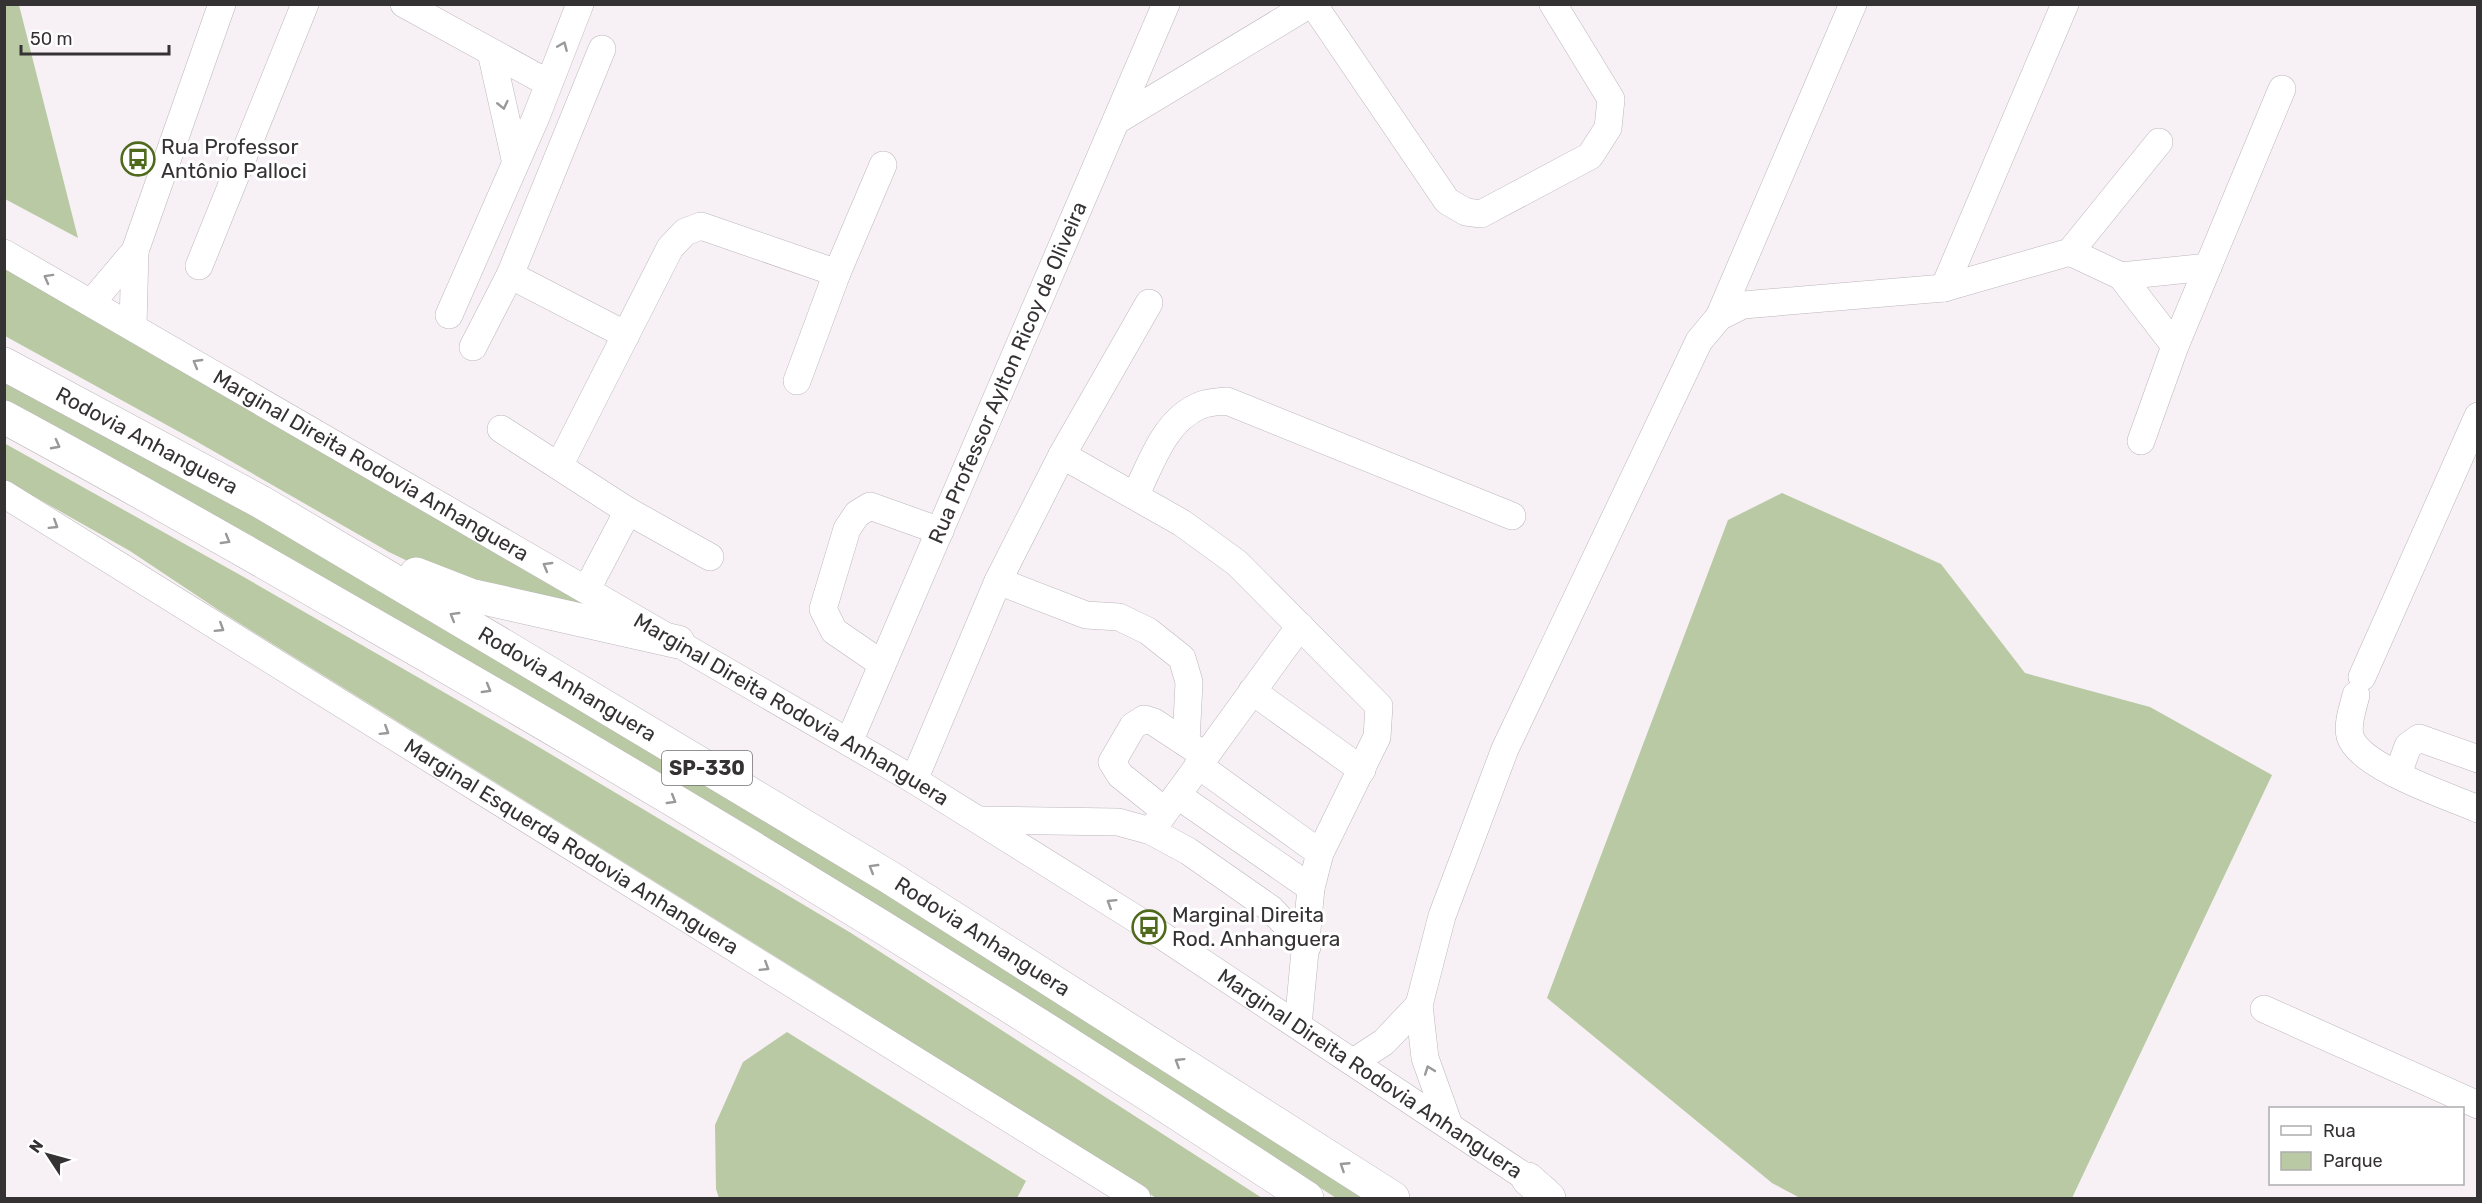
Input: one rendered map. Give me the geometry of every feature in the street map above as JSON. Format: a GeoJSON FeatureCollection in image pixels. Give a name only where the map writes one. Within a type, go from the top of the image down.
{"type":"FeatureCollection","features":[{"type":"Feature","properties":{"kind":"highway","name":"Rodovia Anhanguera"},"geometry":{"type":"LineString","coordinates":[[4,364],[261,502],[889,877],[1393,1198]]}},
{"type":"Feature","properties":{"kind":"highway","name":"SP-330"},"geometry":{"type":"LineString","coordinates":[[4,417],[120,479],[516,706],[931,957],[1307,1198]]}},
{"type":"Feature","properties":{"kind":"highway"},"geometry":{"type":"LineString","coordinates":[[261,502],[438,585],[470,595],[678,642]]}},
{"type":"Feature","properties":{"kind":"street"},"geometry":{"type":"LineString","coordinates":[[133,326],[135,251],[222,4]]}},
{"type":"Feature","properties":{"kind":"street"},"geometry":{"type":"LineString","coordinates":[[199,266],[305,4]]}},
{"type":"Feature","properties":{"kind":"street"},"geometry":{"type":"LineString","coordinates":[[404,4],[548,83]]}},
{"type":"Feature","properties":{"kind":"street","name":"Rua Professor Aylton Ricoy de Oliveira"},"geometry":{"type":"LineString","coordinates":[[849,742],[1166,4]]}},
{"type":"Feature","properties":{"kind":"street"},"geometry":{"type":"LineString","coordinates":[[1116,121],[1311,4],[1447,201],[1466,212],[1481,213],[1590,156],[1608,128],[1611,99],[1553,4]]}},
{"type":"Feature","properties":{"kind":"street"},"geometry":{"type":"LineString","coordinates":[[1449,1125],[1425,1058],[1419,1005],[1442,916],[1505,749],[1699,340],[1719,317],[1853,4]]}},
{"type":"Feature","properties":{"kind":"street"},"geometry":{"type":"LineString","coordinates":[[1944,288],[2065,4]]}},
{"type":"Feature","properties":{"kind":"street"},"geometry":{"type":"LineString","coordinates":[[449,315],[515,159],[536,117],[576,6]]}},
{"type":"Feature","properties":{"kind":"street"},"geometry":{"type":"LineString","coordinates":[[473,347],[510,274],[602,49]]}},
{"type":"Feature","properties":{"kind":"street"},"geometry":{"type":"LineString","coordinates":[[492,52],[515,159]]}},
{"type":"Feature","properties":{"kind":"street"},"geometry":{"type":"LineString","coordinates":[[2141,441],[2175,346],[2282,89]]}},
{"type":"Feature","properties":{"kind":"street"},"geometry":{"type":"LineString","coordinates":[[1719,317],[1743,305],[1944,288],[2070,252],[2158,142]]}},
{"type":"Feature","properties":{"kind":"street"},"geometry":{"type":"LineString","coordinates":[[797,381],[837,273],[883,165]]}},
{"type":"Feature","properties":{"kind":"street"},"geometry":{"type":"LineString","coordinates":[[559,466],[670,248],[685,232],[700,226],[837,273]]}},
{"type":"Feature","properties":{"kind":"street"},"geometry":{"type":"LineString","coordinates":[[92,302],[135,251]]}},
{"type":"Feature","properties":{"kind":"street"},"geometry":{"type":"LineString","coordinates":[[2070,252],[2121,276],[2175,346]]}},
{"type":"Feature","properties":{"kind":"street","name":"Marginal Direita Rodovia Anhanguera"},"geometry":{"type":"LineString","coordinates":[[4,253],[914,780],[1149,927],[1355,1061],[1538,1189],[1558,1198]]}},
{"type":"Feature","properties":{"kind":"street"},"geometry":{"type":"LineString","coordinates":[[2121,276],[2208,267]]}},
{"type":"Feature","properties":{"kind":"street"},"geometry":{"type":"LineString","coordinates":[[510,274],[626,335]]}},
{"type":"Feature","properties":{"kind":"street"},"geometry":{"type":"LineString","coordinates":[[914,780],[998,581],[1062,455],[1149,303]]}},
{"type":"Feature","properties":{"kind":"street"},"geometry":{"type":"LineString","coordinates":[[1135,496],[1164,436],[1183,415],[1200,405],[1227,401],[1512,516]]}},
{"type":"Feature","properties":{"kind":"street"},"geometry":{"type":"LineString","coordinates":[[2478,416],[2359,686],[2349,725],[2350,736],[2356,748],[2380,767],[2478,809]]}},
{"type":"Feature","properties":{"kind":"street"},"geometry":{"type":"LineString","coordinates":[[501,429],[628,511],[710,557]]}},
{"type":"Feature","properties":{"kind":"street"},"geometry":{"type":"LineString","coordinates":[[1062,455],[1182,523],[1238,563],[1379,706],[1377,737],[1320,853],[1311,888],[1298,1025]]}},
{"type":"Feature","properties":{"kind":"street","name":"Marginal Esquerda Rodovia Anhanguera"},"geometry":{"type":"LineString","coordinates":[[4,494],[1137,1198]]}},
{"type":"Feature","properties":{"kind":"street"},"geometry":{"type":"LineString","coordinates":[[882,664],[834,631],[823,609],[847,530],[857,514],[870,506],[940,531]]}},
{"type":"Feature","properties":{"kind":"street"},"geometry":{"type":"LineString","coordinates":[[587,589],[628,511]]}},
{"type":"Feature","properties":{"kind":"street"},"geometry":{"type":"LineString","coordinates":[[998,581],[1086,615],[1119,617],[1148,631],[1182,658],[1189,682],[1196,754]]}},
{"type":"Feature","properties":{"kind":"street"},"geometry":{"type":"LineString","coordinates":[[978,820],[1118,822],[1164,812],[1196,754],[1252,691],[1299,626]]}},
{"type":"Feature","properties":{"kind":"street"},"geometry":{"type":"LineString","coordinates":[[1252,691],[1362,770]]}},
{"type":"Feature","properties":{"kind":"street"},"geometry":{"type":"LineString","coordinates":[[1311,888],[1164,812],[1120,775],[1112,762],[1132,726],[1144,719],[1154,722],[1320,853]]}},
{"type":"Feature","properties":{"kind":"street"},"geometry":{"type":"LineString","coordinates":[[2397,774],[2408,746],[2419,738],[2478,759]]}},
{"type":"Feature","properties":{"kind":"street"},"geometry":{"type":"LineString","coordinates":[[1164,812],[1188,851],[1271,909],[1307,947]]}},
{"type":"Feature","properties":{"kind":"street"},"geometry":{"type":"LineString","coordinates":[[1355,1061],[1384,1042],[1419,1005]]}},
{"type":"Feature","properties":{"kind":"street"},"geometry":{"type":"LineString","coordinates":[[2264,1009],[2478,1106]]}},
{"type":"Feature","properties":{"kind":"green space"},"geometry":{"type":"Polygon","coordinates":[[[4,5],[19,5],[78,238],[5,199],[4,5]]]}},
{"type":"Feature","properties":{"kind":"green space"},"geometry":{"type":"Polygon","coordinates":[[[4,267],[607,610],[428,571],[389,552],[194,440],[5,336],[4,267]]]}},
{"type":"Feature","properties":{"kind":"green space"},"geometry":{"type":"Polygon","coordinates":[[[4,375],[179,471],[786,826],[1371,1198],[1336,1198],[1252,1143],[5,401],[4,375]]]}},
{"type":"Feature","properties":{"kind":"green space"},"geometry":{"type":"Polygon","coordinates":[[[4,443],[242,576],[532,743],[851,933],[1262,1198],[1156,1198],[818,983],[220,611],[130,551],[5,480],[4,443]]]}},
{"type":"Feature","properties":{"kind":"green space"},"geometry":{"type":"Polygon","coordinates":[[[1782,493],[1941,564],[2025,673],[2150,707],[2272,775],[2072,1198],[1800,1198],[1772,1183],[1547,998],[1728,520],[1782,493]]]}},
{"type":"Feature","properties":{"kind":"green space"},"geometry":{"type":"Polygon","coordinates":[[[787,1032],[1026,1181],[1017,1198],[719,1198],[716,1189],[715,1125],[743,1062],[787,1032]]]}},
{"type":"Feature","properties":{"kind":"place","name":"Rua Professor Antônio Palloci"},"geometry":{"type":"Point","coordinates":[138,159]}},
{"type":"Feature","properties":{"kind":"place","name":"Marginal Direita Rod. Anhanguera"},"geometry":{"type":"Point","coordinates":[1149,927]}}]}
